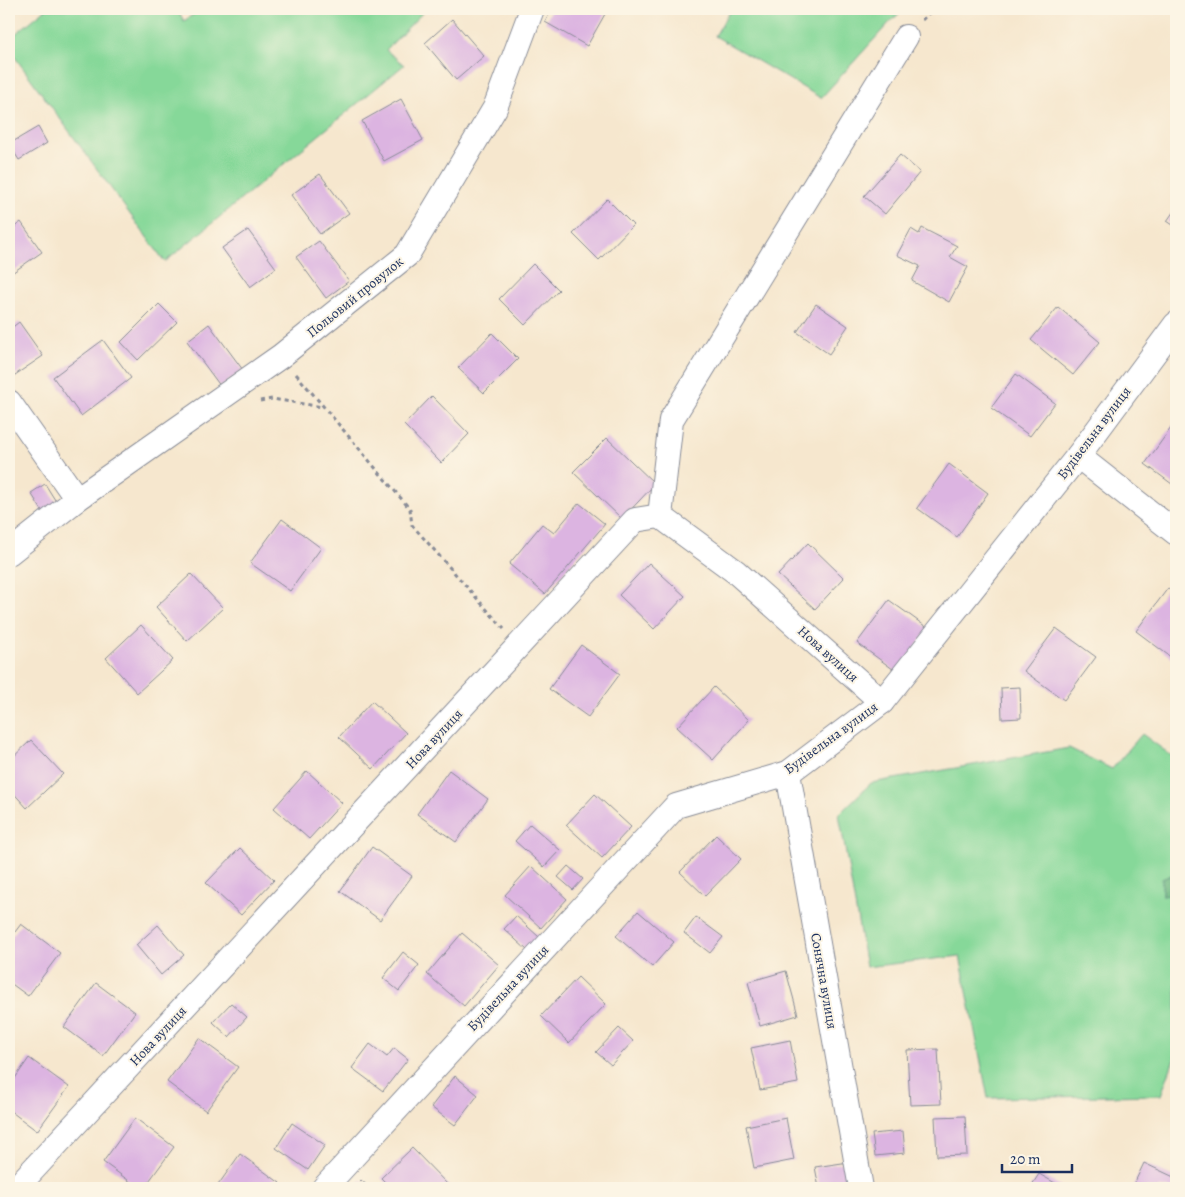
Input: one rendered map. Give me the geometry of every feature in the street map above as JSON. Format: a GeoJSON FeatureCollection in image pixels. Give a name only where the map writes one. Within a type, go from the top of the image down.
{"type":"FeatureCollection","features":[{"type":"Feature","properties":{"kind":"street","name":"Польовий провулок"},"geometry":{"type":"LineString","coordinates":[[9,553],[77,499],[281,356],[407,255],[495,108],[532,9]]}},
{"type":"Feature","properties":{"kind":"street"},"geometry":{"type":"LineString","coordinates":[[660,516],[671,420],[906,37]]}},
{"type":"Feature","properties":{"kind":"street","name":"Будівельна вулиця"},"geometry":{"type":"LineString","coordinates":[[324,1188],[676,806],[788,773],[882,702],[1078,456],[1176,324]]}},
{"type":"Feature","properties":{"kind":"street"},"geometry":{"type":"LineString","coordinates":[[13,416],[77,499]]}},
{"type":"Feature","properties":{"kind":"street"},"geometry":{"type":"LineString","coordinates":[[1078,456],[1176,533]]}},
{"type":"Feature","properties":{"kind":"street","name":"Нова вулиця"},"geometry":{"type":"LineString","coordinates":[[16,1188],[635,520],[660,516],[736,572],[882,702]]}},
{"type":"Feature","properties":{"kind":"street","name":"Сонячна вулиця"},"geometry":{"type":"LineString","coordinates":[[788,773],[861,1188]]}},
{"type":"Feature","properties":{"kind":"path"},"geometry":{"type":"LineString","coordinates":[[281,356],[410,509],[412,525],[520,646]]}},
{"type":"Feature","properties":{"kind":"path"},"geometry":{"type":"LineString","coordinates":[[255,401],[272,399],[323,408]]}},
{"type":"Feature","properties":{"kind":"green space"},"geometry":{"type":"Polygon","coordinates":[[[46,9],[177,9],[184,21],[201,9],[426,9],[386,50],[404,65],[165,262],[9,49],[9,39],[46,9]]]}},
{"type":"Feature","properties":{"kind":"green space"},"geometry":{"type":"Polygon","coordinates":[[[731,9],[904,9],[821,98],[715,36],[731,9]]]}},
{"type":"Feature","properties":{"kind":"green space"},"geometry":{"type":"Polygon","coordinates":[[[1142,734],[1176,759],[1176,873],[1163,879],[1162,895],[1176,894],[1176,1054],[1161,1095],[988,1098],[960,956],[866,967],[839,814],[871,783],[1069,748],[1112,769],[1142,734]]]}},
{"type":"Feature","properties":{"kind":"green space"},"geometry":{"type":"Polygon","coordinates":[[[1176,873],[1176,894],[1162,896],[1162,879],[1176,873]]]}},
{"type":"Feature","properties":{"kind":"building"},"geometry":{"type":"Polygon","coordinates":[[[552,9],[595,9],[605,14],[587,46],[545,22],[552,9]]]}},
{"type":"Feature","properties":{"kind":"building"},"geometry":{"type":"Polygon","coordinates":[[[452,19],[484,56],[456,80],[425,43],[452,19]]]}},
{"type":"Feature","properties":{"kind":"building"},"geometry":{"type":"Polygon","coordinates":[[[401,99],[423,140],[384,161],[362,121],[401,99]]]}},
{"type":"Feature","properties":{"kind":"building"},"geometry":{"type":"Polygon","coordinates":[[[38,127],[47,143],[19,160],[9,144],[38,127]]]}},
{"type":"Feature","properties":{"kind":"building"},"geometry":{"type":"Polygon","coordinates":[[[900,155],[920,172],[885,214],[864,196],[900,155]]]}},
{"type":"Feature","properties":{"kind":"building"},"geometry":{"type":"Polygon","coordinates":[[[320,174],[349,213],[320,234],[291,195],[320,174]]]}},
{"type":"Feature","properties":{"kind":"building"},"geometry":{"type":"Polygon","coordinates":[[[607,199],[633,225],[599,260],[573,234],[607,199]]]}},
{"type":"Feature","properties":{"kind":"building"},"geometry":{"type":"Polygon","coordinates":[[[1176,208],[1176,227],[1167,221],[1176,208]]]}},
{"type":"Feature","properties":{"kind":"building"},"geometry":{"type":"Polygon","coordinates":[[[21,222],[42,252],[9,275],[9,231],[21,222]]]}},
{"type":"Feature","properties":{"kind":"building"},"geometry":{"type":"Polygon","coordinates":[[[922,228],[957,246],[950,257],[968,267],[949,302],[912,281],[920,266],[897,255],[911,229],[919,234],[922,228]]]}},
{"type":"Feature","properties":{"kind":"building"},"geometry":{"type":"Polygon","coordinates":[[[248,230],[276,268],[250,287],[222,248],[248,230]]]}},
{"type":"Feature","properties":{"kind":"building"},"geometry":{"type":"Polygon","coordinates":[[[319,241],[349,281],[326,298],[296,257],[319,241]]]}},
{"type":"Feature","properties":{"kind":"building"},"geometry":{"type":"Polygon","coordinates":[[[533,264],[559,290],[525,325],[499,299],[533,264]]]}},
{"type":"Feature","properties":{"kind":"building"},"geometry":{"type":"Polygon","coordinates":[[[159,304],[177,322],[138,360],[121,342],[159,304]]]}},
{"type":"Feature","properties":{"kind":"building"},"geometry":{"type":"Polygon","coordinates":[[[816,304],[848,326],[829,354],[797,332],[816,304]]]}},
{"type":"Feature","properties":{"kind":"building"},"geometry":{"type":"Polygon","coordinates":[[[1058,307],[1100,342],[1073,375],[1031,340],[1058,307]]]}},
{"type":"Feature","properties":{"kind":"building"},"geometry":{"type":"Polygon","coordinates":[[[19,322],[43,356],[9,379],[9,330],[19,322]]]}},
{"type":"Feature","properties":{"kind":"building"},"geometry":{"type":"Polygon","coordinates":[[[209,324],[243,370],[221,387],[187,341],[209,324]]]}},
{"type":"Feature","properties":{"kind":"building"},"geometry":{"type":"Polygon","coordinates":[[[492,333],[518,359],[484,393],[458,368],[492,333]]]}},
{"type":"Feature","properties":{"kind":"building"},"geometry":{"type":"Polygon","coordinates":[[[103,340],[131,378],[81,416],[53,377],[103,340]]]}},
{"type":"Feature","properties":{"kind":"building"},"geometry":{"type":"Polygon","coordinates":[[[1016,374],[1055,403],[1030,436],[991,408],[1016,374]]]}},
{"type":"Feature","properties":{"kind":"building"},"geometry":{"type":"Polygon","coordinates":[[[432,396],[469,434],[441,463],[404,425],[432,396]]]}},
{"type":"Feature","properties":{"kind":"building"},"geometry":{"type":"Polygon","coordinates":[[[1176,421],[1176,487],[1145,464],[1176,421]]]}},
{"type":"Feature","properties":{"kind":"building"},"geometry":{"type":"Polygon","coordinates":[[[607,438],[655,484],[622,519],[573,472],[607,438]]]}},
{"type":"Feature","properties":{"kind":"building"},"geometry":{"type":"Polygon","coordinates":[[[949,464],[988,493],[957,537],[917,508],[949,464]]]}},
{"type":"Feature","properties":{"kind":"building"},"geometry":{"type":"Polygon","coordinates":[[[45,484],[60,508],[46,517],[31,493],[45,484]]]}},
{"type":"Feature","properties":{"kind":"building"},"geometry":{"type":"Polygon","coordinates":[[[579,503],[605,524],[545,594],[509,564],[542,524],[554,533],[579,503]]]}},
{"type":"Feature","properties":{"kind":"building"},"geometry":{"type":"Polygon","coordinates":[[[282,519],[321,548],[290,591],[250,563],[282,519]]]}},
{"type":"Feature","properties":{"kind":"building"},"geometry":{"type":"Polygon","coordinates":[[[808,543],[844,578],[815,609],[778,575],[808,543]]]}},
{"type":"Feature","properties":{"kind":"building"},"geometry":{"type":"Polygon","coordinates":[[[649,563],[685,596],[654,629],[619,595],[649,563]]]}},
{"type":"Feature","properties":{"kind":"building"},"geometry":{"type":"Polygon","coordinates":[[[191,574],[223,608],[187,641],[156,607],[191,574]]]}},
{"type":"Feature","properties":{"kind":"building"},"geometry":{"type":"Polygon","coordinates":[[[1168,588],[1176,594],[1176,661],[1136,631],[1168,588]]]}},
{"type":"Feature","properties":{"kind":"building"},"geometry":{"type":"Polygon","coordinates":[[[889,600],[929,629],[897,672],[857,643],[889,600]]]}},
{"type":"Feature","properties":{"kind":"building"},"geometry":{"type":"Polygon","coordinates":[[[141,625],[173,660],[137,693],[106,658],[141,625]]]}},
{"type":"Feature","properties":{"kind":"building"},"geometry":{"type":"Polygon","coordinates":[[[1056,628],[1096,657],[1064,700],[1024,671],[1056,628]]]}},
{"type":"Feature","properties":{"kind":"building"},"geometry":{"type":"Polygon","coordinates":[[[581,645],[620,674],[588,717],[549,689],[581,645]]]}},
{"type":"Feature","properties":{"kind":"building"},"geometry":{"type":"Polygon","coordinates":[[[714,687],[749,720],[713,760],[677,727],[714,687]]]}},
{"type":"Feature","properties":{"kind":"building"},"geometry":{"type":"Polygon","coordinates":[[[1020,687],[1021,718],[1002,719],[1001,688],[1020,687]]]}},
{"type":"Feature","properties":{"kind":"building"},"geometry":{"type":"Polygon","coordinates":[[[372,701],[406,733],[373,769],[339,737],[372,701]]]}},
{"type":"Feature","properties":{"kind":"building"},"geometry":{"type":"Polygon","coordinates":[[[31,740],[63,774],[27,808],[9,788],[9,761],[31,740]]]}},
{"type":"Feature","properties":{"kind":"building"},"geometry":{"type":"Polygon","coordinates":[[[449,770],[488,799],[456,842],[417,814],[449,770]]]}},
{"type":"Feature","properties":{"kind":"building"},"geometry":{"type":"Polygon","coordinates":[[[307,771],[342,803],[309,839],[274,808],[307,771]]]}},
{"type":"Feature","properties":{"kind":"building"},"geometry":{"type":"Polygon","coordinates":[[[595,794],[631,827],[602,858],[566,825],[595,794]]]}},
{"type":"Feature","properties":{"kind":"building"},"geometry":{"type":"Polygon","coordinates":[[[530,824],[560,850],[544,867],[515,841],[530,824]]]}},
{"type":"Feature","properties":{"kind":"building"},"geometry":{"type":"Polygon","coordinates":[[[716,835],[741,859],[705,896],[680,872],[716,835]]]}},
{"type":"Feature","properties":{"kind":"building"},"geometry":{"type":"Polygon","coordinates":[[[372,847],[412,876],[380,920],[340,891],[372,847]]]}},
{"type":"Feature","properties":{"kind":"building"},"geometry":{"type":"Polygon","coordinates":[[[240,848],[274,880],[241,915],[206,883],[240,848]]]}},
{"type":"Feature","properties":{"kind":"building"},"geometry":{"type":"Polygon","coordinates":[[[531,866],[567,899],[541,928],[505,895],[531,866]]]}},
{"type":"Feature","properties":{"kind":"building"},"geometry":{"type":"Polygon","coordinates":[[[568,866],[583,879],[573,890],[558,877],[568,866]]]}},
{"type":"Feature","properties":{"kind":"building"},"geometry":{"type":"Polygon","coordinates":[[[638,911],[674,942],[652,967],[616,936],[638,911]]]}},
{"type":"Feature","properties":{"kind":"building"},"geometry":{"type":"Polygon","coordinates":[[[516,916],[539,937],[527,950],[504,929],[516,916]]]}},
{"type":"Feature","properties":{"kind":"building"},"geometry":{"type":"Polygon","coordinates":[[[696,917],[723,937],[710,953],[684,933],[696,917]]]}},
{"type":"Feature","properties":{"kind":"building"},"geometry":{"type":"Polygon","coordinates":[[[21,924],[60,953],[28,996],[9,982],[9,940],[21,924]]]}},
{"type":"Feature","properties":{"kind":"building"},"geometry":{"type":"Polygon","coordinates":[[[158,925],[184,955],[161,975],[136,945],[158,925]]]}},
{"type":"Feature","properties":{"kind":"building"},"geometry":{"type":"Polygon","coordinates":[[[462,933],[499,965],[464,1006],[427,974],[462,933]]]}},
{"type":"Feature","properties":{"kind":"building"},"geometry":{"type":"Polygon","coordinates":[[[403,952],[419,965],[399,991],[383,978],[403,952]]]}},
{"type":"Feature","properties":{"kind":"building"},"geometry":{"type":"Polygon","coordinates":[[[786,971],[798,1015],[760,1026],[748,982],[786,971]]]}},
{"type":"Feature","properties":{"kind":"building"},"geometry":{"type":"Polygon","coordinates":[[[578,977],[606,1004],[569,1043],[541,1016],[578,977]]]}},
{"type":"Feature","properties":{"kind":"building"},"geometry":{"type":"Polygon","coordinates":[[[96,983],[135,1012],[103,1056],[64,1027],[96,983]]]}},
{"type":"Feature","properties":{"kind":"building"},"geometry":{"type":"Polygon","coordinates":[[[231,1003],[247,1017],[229,1037],[213,1022],[231,1003]]]}},
{"type":"Feature","properties":{"kind":"building"},"geometry":{"type":"Polygon","coordinates":[[[619,1028],[633,1041],[611,1065],[596,1052],[619,1028]]]}},
{"type":"Feature","properties":{"kind":"building"},"geometry":{"type":"Polygon","coordinates":[[[199,1038],[238,1067],[206,1111],[167,1082],[199,1038]]]}},
{"type":"Feature","properties":{"kind":"building"},"geometry":{"type":"Polygon","coordinates":[[[790,1040],[798,1083],[760,1090],[751,1048],[790,1040]]]}},
{"type":"Feature","properties":{"kind":"building"},"geometry":{"type":"Polygon","coordinates":[[[370,1044],[387,1057],[394,1048],[408,1059],[383,1091],[352,1068],[370,1044]]]}},
{"type":"Feature","properties":{"kind":"building"},"geometry":{"type":"Polygon","coordinates":[[[938,1049],[941,1104],[910,1105],[907,1050],[938,1049]]]}},
{"type":"Feature","properties":{"kind":"building"},"geometry":{"type":"Polygon","coordinates":[[[29,1058],[69,1087],[37,1131],[9,1110],[9,1087],[29,1058]]]}},
{"type":"Feature","properties":{"kind":"building"},"geometry":{"type":"Polygon","coordinates":[[[455,1076],[478,1095],[455,1125],[431,1107],[455,1076]]]}},
{"type":"Feature","properties":{"kind":"building"},"geometry":{"type":"Polygon","coordinates":[[[965,1116],[967,1155],[937,1156],[935,1117],[965,1116]]]}},
{"type":"Feature","properties":{"kind":"building"},"geometry":{"type":"Polygon","coordinates":[[[135,1118],[174,1147],[144,1188],[139,1188],[103,1162],[135,1118]]]}},
{"type":"Feature","properties":{"kind":"building"},"geometry":{"type":"Polygon","coordinates":[[[786,1118],[794,1160],[754,1168],[746,1126],[786,1118]]]}},
{"type":"Feature","properties":{"kind":"building"},"geometry":{"type":"Polygon","coordinates":[[[292,1123],[325,1145],[308,1170],[276,1148],[292,1123]]]}},
{"type":"Feature","properties":{"kind":"building"},"geometry":{"type":"Polygon","coordinates":[[[903,1131],[905,1153],[875,1156],[872,1134],[903,1131]]]}},
{"type":"Feature","properties":{"kind":"building"},"geometry":{"type":"Polygon","coordinates":[[[412,1148],[449,1188],[391,1188],[381,1178],[412,1148]]]}},
{"type":"Feature","properties":{"kind":"building"},"geometry":{"type":"Polygon","coordinates":[[[240,1154],[280,1183],[276,1188],[216,1188],[240,1154]]]}},
{"type":"Feature","properties":{"kind":"building"},"geometry":{"type":"Polygon","coordinates":[[[849,1162],[852,1185],[819,1188],[815,1167],[849,1162]]]}},
{"type":"Feature","properties":{"kind":"building"},"geometry":{"type":"Polygon","coordinates":[[[1144,1163],[1176,1178],[1176,1188],[1139,1188],[1133,1186],[1144,1163]]]}},
{"type":"Feature","properties":{"kind":"building"},"geometry":{"type":"Polygon","coordinates":[[[1039,1174],[1064,1188],[1030,1188],[1039,1174]]]}},
{"type":"Feature","properties":{"kind":"building"},"geometry":{"type":"Polygon","coordinates":[[[361,1180],[370,1188],[353,1188],[361,1180]]]}}]}
